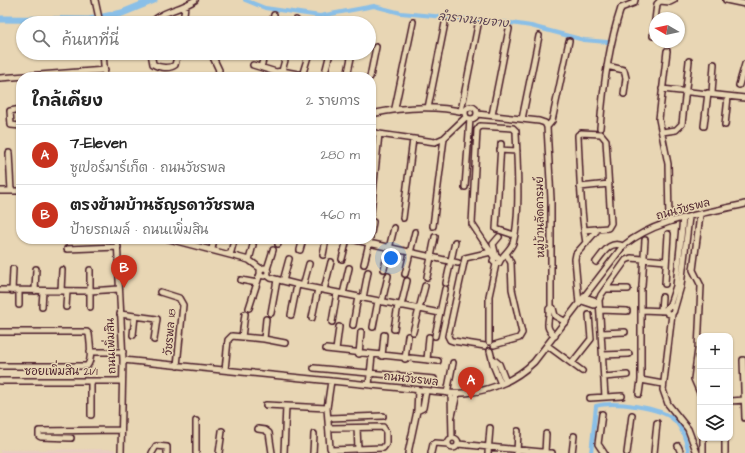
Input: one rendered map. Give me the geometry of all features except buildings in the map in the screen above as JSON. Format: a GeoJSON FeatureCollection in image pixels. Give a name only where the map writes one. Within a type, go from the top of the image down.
{"type":"FeatureCollection","features":[{"type":"Feature","properties":{"kind":"street"},"geometry":{"type":"LineString","coordinates":[[95,0],[99,16]]}},
{"type":"Feature","properties":{"kind":"street"},"geometry":{"type":"LineString","coordinates":[[160,16],[165,12],[185,6],[195,0]]}},
{"type":"Feature","properties":{"kind":"street"},"geometry":{"type":"LineString","coordinates":[[600,128],[607,66],[621,8],[634,4],[635,0]]}},
{"type":"Feature","properties":{"kind":"street"},"geometry":{"type":"LineString","coordinates":[[656,12],[657,4],[660,1],[670,2],[674,0]]}},
{"type":"Feature","properties":{"kind":"street"},"geometry":{"type":"LineString","coordinates":[[726,0],[745,4]]}},
{"type":"Feature","properties":{"kind":"street"},"geometry":{"type":"LineString","coordinates":[[183,16],[185,6]]}},
{"type":"Feature","properties":{"kind":"street"},"geometry":{"type":"LineString","coordinates":[[396,108],[413,22]]}},
{"type":"Feature","properties":{"kind":"street"},"geometry":{"type":"LineString","coordinates":[[428,108],[445,23]]}},
{"type":"Feature","properties":{"kind":"street"},"geometry":{"type":"LineString","coordinates":[[465,187],[466,115],[478,25]]}},
{"type":"Feature","properties":{"kind":"street"},"geometry":{"type":"LineString","coordinates":[[492,115],[509,29]]}},
{"type":"Feature","properties":{"kind":"street"},"geometry":{"type":"LineString","coordinates":[[522,119],[539,36]]}},
{"type":"Feature","properties":{"kind":"street","name":"หมู่บ้านลัดดารมย์"},"geometry":{"type":"LineString","coordinates":[[555,336],[548,329],[547,324],[552,316],[549,309],[551,307],[551,199],[548,127],[552,121],[568,41]]}},
{"type":"Feature","properties":{"kind":"street"},"geometry":{"type":"LineString","coordinates":[[667,51],[659,119],[668,164],[669,222]]}},
{"type":"Feature","properties":{"kind":"street"},"geometry":{"type":"LineString","coordinates":[[82,72],[104,70],[103,60]]}},
{"type":"Feature","properties":{"kind":"street"},"geometry":{"type":"LineString","coordinates":[[152,60],[153,64],[172,67],[175,65],[176,60]]}},
{"type":"Feature","properties":{"kind":"street"},"geometry":{"type":"LineString","coordinates":[[215,60],[218,72]]}},
{"type":"Feature","properties":{"kind":"street"},"geometry":{"type":"LineString","coordinates":[[261,67],[263,60]]}},
{"type":"Feature","properties":{"kind":"street"},"geometry":{"type":"LineString","coordinates":[[285,60],[282,71],[286,72]]}},
{"type":"Feature","properties":{"kind":"street"},"geometry":{"type":"LineString","coordinates":[[304,72],[307,60]]}},
{"type":"Feature","properties":{"kind":"street"},"geometry":{"type":"LineString","coordinates":[[325,72],[328,60]]}},
{"type":"Feature","properties":{"kind":"street"},"geometry":{"type":"LineString","coordinates":[[348,72],[351,60]]}},
{"type":"Feature","properties":{"kind":"street"},"geometry":{"type":"LineString","coordinates":[[371,72],[373,60]]}},
{"type":"Feature","properties":{"kind":"street"},"geometry":{"type":"LineString","coordinates":[[662,132],[676,130],[682,124],[689,61]]}},
{"type":"Feature","properties":{"kind":"street"},"geometry":{"type":"LineString","coordinates":[[704,126],[714,64]]}},
{"type":"Feature","properties":{"kind":"street"},"geometry":{"type":"LineString","coordinates":[[739,85],[745,64]]}},
{"type":"Feature","properties":{"kind":"street"},"geometry":{"type":"LineString","coordinates":[[253,65],[271,72]]}},
{"type":"Feature","properties":{"kind":"street"},"geometry":{"type":"LineString","coordinates":[[607,66],[624,70],[626,78],[624,94]]}},
{"type":"Feature","properties":{"kind":"street"},"geometry":{"type":"LineString","coordinates":[[0,78],[16,77]]}},
{"type":"Feature","properties":{"kind":"street"},"geometry":{"type":"LineString","coordinates":[[662,89],[745,98]]}},
{"type":"Feature","properties":{"kind":"street"},"geometry":{"type":"LineString","coordinates":[[725,125],[728,97]]}},
{"type":"Feature","properties":{"kind":"street"},"geometry":{"type":"LineString","coordinates":[[376,113],[396,108],[445,108],[474,118],[477,114]]}},
{"type":"Feature","properties":{"kind":"street"},"geometry":{"type":"LineString","coordinates":[[376,133],[435,142],[444,138],[466,115],[469,108],[472,108],[477,114],[539,121],[545,123],[548,127]]}},
{"type":"Feature","properties":{"kind":"street"},"geometry":{"type":"LineString","coordinates":[[16,109],[10,111],[11,125],[16,126]]}},
{"type":"Feature","properties":{"kind":"street"},"geometry":{"type":"LineString","coordinates":[[503,383],[494,367],[494,359],[490,351],[487,350],[487,344],[489,296],[496,264],[499,263],[495,256],[472,224],[478,127],[480,126],[515,129],[517,151],[517,216],[514,235],[510,248],[506,253],[495,256],[465,258],[448,336],[450,340],[453,341],[487,344],[494,345],[520,338],[522,333],[512,289],[511,263],[506,253]]}},
{"type":"Feature","properties":{"kind":"street"},"geometry":{"type":"LineString","coordinates":[[376,163],[379,134]]}},
{"type":"Feature","properties":{"kind":"street"},"geometry":{"type":"LineString","coordinates":[[584,230],[608,228],[611,223],[606,140],[601,134],[581,134],[578,137],[580,187],[584,230],[586,243]]}},
{"type":"Feature","properties":{"kind":"street"},"geometry":{"type":"LineString","coordinates":[[433,226],[444,138]]}},
{"type":"Feature","properties":{"kind":"street"},"geometry":{"type":"LineString","coordinates":[[404,218],[413,139]]}},
{"type":"Feature","properties":{"kind":"street"},"geometry":{"type":"LineString","coordinates":[[501,144],[496,229],[514,235]]}},
{"type":"Feature","properties":{"kind":"street"},"geometry":{"type":"LineString","coordinates":[[500,150],[517,151]]}},
{"type":"Feature","properties":{"kind":"street"},"geometry":{"type":"LineString","coordinates":[[9,153],[11,191]]}},
{"type":"Feature","properties":{"kind":"street"},"geometry":{"type":"LineString","coordinates":[[580,187],[608,184]]}},
{"type":"Feature","properties":{"kind":"street"},"geometry":{"type":"LineString","coordinates":[[0,191],[16,191]]}},
{"type":"Feature","properties":{"kind":"street","name":"ถนนวัชรพล"},"geometry":{"type":"LineString","coordinates":[[123,360],[426,391],[472,393],[503,383],[523,372],[548,346],[623,246],[644,232],[669,222],[745,204]]}},
{"type":"Feature","properties":{"kind":"street"},"geometry":{"type":"LineString","coordinates":[[697,389],[694,379],[698,349],[701,286],[693,270],[700,214]]}},
{"type":"Feature","properties":{"kind":"street"},"geometry":{"type":"LineString","coordinates":[[686,218],[681,286],[673,312],[663,384],[665,398],[688,429],[697,453]]}},
{"type":"Feature","properties":{"kind":"street"},"geometry":{"type":"LineString","coordinates":[[384,269],[394,228]]}},
{"type":"Feature","properties":{"kind":"street"},"geometry":{"type":"LineString","coordinates":[[598,229],[576,254],[575,259],[582,301],[594,300],[598,303]]}},
{"type":"Feature","properties":{"kind":"street"},"geometry":{"type":"LineString","coordinates":[[405,274],[415,232]]}},
{"type":"Feature","properties":{"kind":"street"},"geometry":{"type":"LineString","coordinates":[[665,284],[668,234]]}},
{"type":"Feature","properties":{"kind":"street"},"geometry":{"type":"LineString","coordinates":[[427,277],[435,237]]}},
{"type":"Feature","properties":{"kind":"street"},"geometry":{"type":"LineString","coordinates":[[495,256],[493,244],[499,237]]}},
{"type":"Feature","properties":{"kind":"street"},"geometry":{"type":"LineString","coordinates":[[639,394],[641,380],[641,288],[645,240]]}},
{"type":"Feature","properties":{"kind":"street"},"geometry":{"type":"LineString","coordinates":[[446,283],[455,242]]}},
{"type":"Feature","properties":{"kind":"street"},"geometry":{"type":"LineString","coordinates":[[376,243],[389,248],[458,263]]}},
{"type":"Feature","properties":{"kind":"street","name":"ถนนเพิ่มสิน"},"geometry":{"type":"LineString","coordinates":[[118,244],[123,352],[121,453]]}},
{"type":"Feature","properties":{"kind":"street"},"geometry":{"type":"LineString","coordinates":[[199,244],[249,260],[260,272],[277,280],[440,314]]}},
{"type":"Feature","properties":{"kind":"street"},"geometry":{"type":"LineString","coordinates":[[212,249],[213,244]]}},
{"type":"Feature","properties":{"kind":"street"},"geometry":{"type":"LineString","coordinates":[[230,255],[233,244]]}},
{"type":"Feature","properties":{"kind":"street"},"geometry":{"type":"LineString","coordinates":[[300,250],[302,244]]}},
{"type":"Feature","properties":{"kind":"street"},"geometry":{"type":"LineString","coordinates":[[322,255],[325,244]]}},
{"type":"Feature","properties":{"kind":"street"},"geometry":{"type":"LineString","coordinates":[[342,259],[346,244]]}},
{"type":"Feature","properties":{"kind":"street"},"geometry":{"type":"LineString","coordinates":[[364,264],[368,244]]}},
{"type":"Feature","properties":{"kind":"street"},"geometry":{"type":"LineString","coordinates":[[596,262],[610,246],[616,244],[623,246]]}},
{"type":"Feature","properties":{"kind":"street"},"geometry":{"type":"LineString","coordinates":[[249,260],[253,245]]}},
{"type":"Feature","properties":{"kind":"street"},"geometry":{"type":"LineString","coordinates":[[67,249],[118,247]]}},
{"type":"Feature","properties":{"kind":"street"},"geometry":{"type":"LineString","coordinates":[[666,309],[676,286],[683,248]]}},
{"type":"Feature","properties":{"kind":"street"},"geometry":{"type":"LineString","coordinates":[[266,275],[273,250]]}},
{"type":"Feature","properties":{"kind":"street"},"geometry":{"type":"LineString","coordinates":[[283,281],[289,259]]}},
{"type":"Feature","properties":{"kind":"street"},"geometry":{"type":"LineString","coordinates":[[605,397],[600,310],[598,303],[601,295],[626,260],[666,260]]}},
{"type":"Feature","properties":{"kind":"street"},"geometry":{"type":"LineString","coordinates":[[324,290],[331,262]]}},
{"type":"Feature","properties":{"kind":"street"},"geometry":{"type":"LineString","coordinates":[[303,286],[309,264]]}},
{"type":"Feature","properties":{"kind":"street"},"geometry":{"type":"LineString","coordinates":[[332,322],[349,268]]}},
{"type":"Feature","properties":{"kind":"street"},"geometry":{"type":"LineString","coordinates":[[12,291],[13,269]]}},
{"type":"Feature","properties":{"kind":"street"},"geometry":{"type":"LineString","coordinates":[[36,269],[36,291]]}},
{"type":"Feature","properties":{"kind":"street"},"geometry":{"type":"LineString","coordinates":[[260,272],[267,269]]}},
{"type":"Feature","properties":{"kind":"street"},"geometry":{"type":"LineString","coordinates":[[62,270],[66,307]]}},
{"type":"Feature","properties":{"kind":"street"},"geometry":{"type":"LineString","coordinates":[[90,270],[90,307]]}},
{"type":"Feature","properties":{"kind":"street"},"geometry":{"type":"LineString","coordinates":[[249,308],[260,272]]}},
{"type":"Feature","properties":{"kind":"street"},"geometry":{"type":"LineString","coordinates":[[353,325],[368,272]]}},
{"type":"Feature","properties":{"kind":"street"},"geometry":{"type":"LineString","coordinates":[[373,327],[388,276]]}},
{"type":"Feature","properties":{"kind":"street"},"geometry":{"type":"LineString","coordinates":[[241,280],[257,283]]}},
{"type":"Feature","properties":{"kind":"street"},"geometry":{"type":"LineString","coordinates":[[271,313],[277,280]]}},
{"type":"Feature","properties":{"kind":"street"},"geometry":{"type":"LineString","coordinates":[[394,329],[407,281]]}},
{"type":"Feature","properties":{"kind":"street"},"geometry":{"type":"LineString","coordinates":[[291,315],[297,285]]}},
{"type":"Feature","properties":{"kind":"street"},"geometry":{"type":"LineString","coordinates":[[414,332],[425,286]]}},
{"type":"Feature","properties":{"kind":"street"},"geometry":{"type":"LineString","coordinates":[[0,290],[90,291],[119,289]]}},
{"type":"Feature","properties":{"kind":"street"},"geometry":{"type":"LineString","coordinates":[[312,318],[318,289]]}},
{"type":"Feature","properties":{"kind":"street"},"geometry":{"type":"LineString","coordinates":[[427,360],[432,336],[440,314],[446,289]]}},
{"type":"Feature","properties":{"kind":"street"},"geometry":{"type":"LineString","coordinates":[[606,289],[628,289]]}},
{"type":"Feature","properties":{"kind":"street"},"geometry":{"type":"LineString","coordinates":[[19,291],[19,305]]}},
{"type":"Feature","properties":{"kind":"street"},"geometry":{"type":"LineString","coordinates":[[42,307],[43,291]]}},
{"type":"Feature","properties":{"kind":"street","name":"วัชรพล 18"},"geometry":{"type":"LineString","coordinates":[[160,292],[179,298],[183,305],[177,366]]}},
{"type":"Feature","properties":{"kind":"street"},"geometry":{"type":"LineString","coordinates":[[662,297],[666,309]]}},
{"type":"Feature","properties":{"kind":"street"},"geometry":{"type":"LineString","coordinates":[[641,310],[666,309],[672,307],[673,312]]}},
{"type":"Feature","properties":{"kind":"street"},"geometry":{"type":"LineString","coordinates":[[600,310],[627,311]]}},
{"type":"Feature","properties":{"kind":"street"},"geometry":{"type":"LineString","coordinates":[[120,314],[157,319],[154,340]]}},
{"type":"Feature","properties":{"kind":"street"},"geometry":{"type":"LineString","coordinates":[[242,336],[245,314]]}},
{"type":"Feature","properties":{"kind":"street"},"geometry":{"type":"LineString","coordinates":[[572,363],[591,339],[589,315]]}},
{"type":"Feature","properties":{"kind":"street"},"geometry":{"type":"LineString","coordinates":[[133,335],[135,316]]}},
{"type":"Feature","properties":{"kind":"street"},"geometry":{"type":"LineString","coordinates":[[552,316],[566,322]]}},
{"type":"Feature","properties":{"kind":"street"},"geometry":{"type":"LineString","coordinates":[[264,339],[266,319]]}},
{"type":"Feature","properties":{"kind":"street"},"geometry":{"type":"LineString","coordinates":[[336,350],[338,327]]}},
{"type":"Feature","properties":{"kind":"street"},"geometry":{"type":"LineString","coordinates":[[0,332],[87,332],[89,334],[90,352],[90,362],[87,366],[0,366]]}},
{"type":"Feature","properties":{"kind":"street"},"geometry":{"type":"LineString","coordinates":[[360,354],[361,332]]}},
{"type":"Feature","properties":{"kind":"street"},"geometry":{"type":"LineString","coordinates":[[601,333],[625,332]]}},
{"type":"Feature","properties":{"kind":"street"},"geometry":{"type":"LineString","coordinates":[[382,356],[384,335]]}},
{"type":"Feature","properties":{"kind":"street"},"geometry":{"type":"LineString","coordinates":[[225,370],[230,337],[242,336],[285,343]]}},
{"type":"Feature","properties":{"kind":"street"},"geometry":{"type":"LineString","coordinates":[[405,359],[408,336]]}},
{"type":"Feature","properties":{"kind":"street"},"geometry":{"type":"LineString","coordinates":[[490,351],[494,345]]}},
{"type":"Feature","properties":{"kind":"street"},"geometry":{"type":"LineString","coordinates":[[548,346],[582,371]]}},
{"type":"Feature","properties":{"kind":"street"},"geometry":{"type":"LineString","coordinates":[[326,349],[405,359],[438,361]]}},
{"type":"Feature","properties":{"kind":"street"},"geometry":{"type":"LineString","coordinates":[[90,352],[123,352]]}},
{"type":"Feature","properties":{"kind":"street"},"geometry":{"type":"LineString","coordinates":[[603,355],[629,354]]}},
{"type":"Feature","properties":{"kind":"street"},"geometry":{"type":"LineString","coordinates":[[368,385],[372,355]]}},
{"type":"Feature","properties":{"kind":"street"},"geometry":{"type":"LineString","coordinates":[[743,360],[745,418]]}},
{"type":"Feature","properties":{"kind":"street"},"geometry":{"type":"LineString","coordinates":[[448,444],[452,438],[452,416],[450,409],[453,363]]}},
{"type":"Feature","properties":{"kind":"street"},"geometry":{"type":"LineString","coordinates":[[314,368],[434,379]]}},
{"type":"Feature","properties":{"kind":"street"},"geometry":{"type":"LineString","coordinates":[[604,377],[627,375]]}},
{"type":"Feature","properties":{"kind":"street"},"geometry":{"type":"LineString","coordinates":[[641,380],[663,384]]}},
{"type":"Feature","properties":{"kind":"street","name":"ซอยเพิ่มสิน 21/1"},"geometry":{"type":"LineString","coordinates":[[0,381],[122,381]]}},
{"type":"Feature","properties":{"kind":"street"},"geometry":{"type":"LineString","coordinates":[[91,381],[91,415]]}},
{"type":"Feature","properties":{"kind":"street"},"geometry":{"type":"LineString","coordinates":[[330,428],[383,427],[386,432],[386,444],[383,448],[331,450],[329,446],[330,428],[327,408],[331,381]]}},
{"type":"Feature","properties":{"kind":"street"},"geometry":{"type":"LineString","coordinates":[[408,453],[417,411],[418,390]]}},
{"type":"Feature","properties":{"kind":"street"},"geometry":{"type":"LineString","coordinates":[[417,411],[423,408],[426,391]]}},
{"type":"Feature","properties":{"kind":"street"},"geometry":{"type":"LineString","coordinates":[[590,398],[622,396]]}},
{"type":"Feature","properties":{"kind":"street"},"geometry":{"type":"LineString","coordinates":[[733,401],[745,400]]}},
{"type":"Feature","properties":{"kind":"street"},"geometry":{"type":"LineString","coordinates":[[266,405],[327,408]]}},
{"type":"Feature","properties":{"kind":"street"},"geometry":{"type":"LineString","coordinates":[[284,453],[286,406]]}},
{"type":"Feature","properties":{"kind":"street"},"geometry":{"type":"LineString","coordinates":[[602,414],[598,444],[604,453]]}},
{"type":"Feature","properties":{"kind":"street"},"geometry":{"type":"LineString","coordinates":[[627,453],[632,414]]}},
{"type":"Feature","properties":{"kind":"street"},"geometry":{"type":"LineString","coordinates":[[329,418],[383,416]]}},
{"type":"Feature","properties":{"kind":"street"},"geometry":{"type":"LineString","coordinates":[[196,421],[196,453]]}},
{"type":"Feature","properties":{"kind":"street"},"geometry":{"type":"LineString","coordinates":[[654,453],[657,423]]}},
{"type":"Feature","properties":{"kind":"street"},"geometry":{"type":"LineString","coordinates":[[357,428],[358,449]]}},
{"type":"Feature","properties":{"kind":"street"},"geometry":{"type":"LineString","coordinates":[[488,453],[490,428]]}},
{"type":"Feature","properties":{"kind":"street"},"geometry":{"type":"LineString","coordinates":[[258,429],[265,430],[269,433],[272,453]]}},
{"type":"Feature","properties":{"kind":"street"},"geometry":{"type":"LineString","coordinates":[[71,438],[39,437],[39,432],[121,430]]}},
{"type":"Feature","properties":{"kind":"street"},"geometry":{"type":"LineString","coordinates":[[219,453],[222,431]]}},
{"type":"Feature","properties":{"kind":"street"},"geometry":{"type":"LineString","coordinates":[[517,451],[518,431]]}},
{"type":"Feature","properties":{"kind":"street"},"geometry":{"type":"LineString","coordinates":[[313,453],[314,434]]}},
{"type":"Feature","properties":{"kind":"street"},"geometry":{"type":"LineString","coordinates":[[545,452],[546,434]]}},
{"type":"Feature","properties":{"kind":"street"},"geometry":{"type":"LineString","coordinates":[[572,453],[574,436]]}},
{"type":"Feature","properties":{"kind":"street"},"geometry":{"type":"LineString","coordinates":[[431,453],[433,444],[435,443],[448,444],[454,451],[457,447],[458,440],[452,438]]}},
{"type":"Feature","properties":{"kind":"street"},"geometry":{"type":"LineString","coordinates":[[703,441],[703,453]]}},
{"type":"Feature","properties":{"kind":"street"},"geometry":{"type":"LineString","coordinates":[[725,441],[725,453]]}},
{"type":"Feature","properties":{"kind":"street"},"geometry":{"type":"LineString","coordinates":[[458,444],[517,451],[552,453]]}},
{"type":"Feature","properties":{"kind":"street"},"geometry":{"type":"LineString","coordinates":[[152,453],[154,446],[167,448],[167,453]]}},
{"type":"Feature","properties":{"kind":"street"},"geometry":{"type":"LineString","coordinates":[[678,446],[681,453]]}},
{"type":"Feature","properties":{"kind":"shaded area"},"geometry":{"type":"Polygon","coordinates":[[[115,449],[115,453],[0,453],[0,450],[115,449]]]}},
{"type":"Feature","properties":{"kind":"waterway"},"geometry":{"type":"LineString","coordinates":[[108,16],[122,13],[154,0]]}},
{"type":"Feature","properties":{"kind":"waterway","name":"ลำรางนายจาง"},"geometry":{"type":"LineString","coordinates":[[245,0],[265,8],[320,16],[374,6],[401,13],[531,26],[584,40],[607,42]]}},
{"type":"Feature","properties":{"kind":"waterway"},"geometry":{"type":"LineString","coordinates":[[0,19],[16,19]]}},
{"type":"Feature","properties":{"kind":"waterway"},"geometry":{"type":"LineString","coordinates":[[591,453],[596,406],[614,404],[636,406],[668,415],[680,427],[689,453]]}},
{"type":"Feature","properties":{"kind":"place","name":"ตรงข้ามบ้านธัญรดาวัชรพล"},"geometry":{"type":"Point","coordinates":[124,288]}},
{"type":"Feature","properties":{"kind":"place","name":"7-Eleven"},"geometry":{"type":"Point","coordinates":[471,400]}}]}
